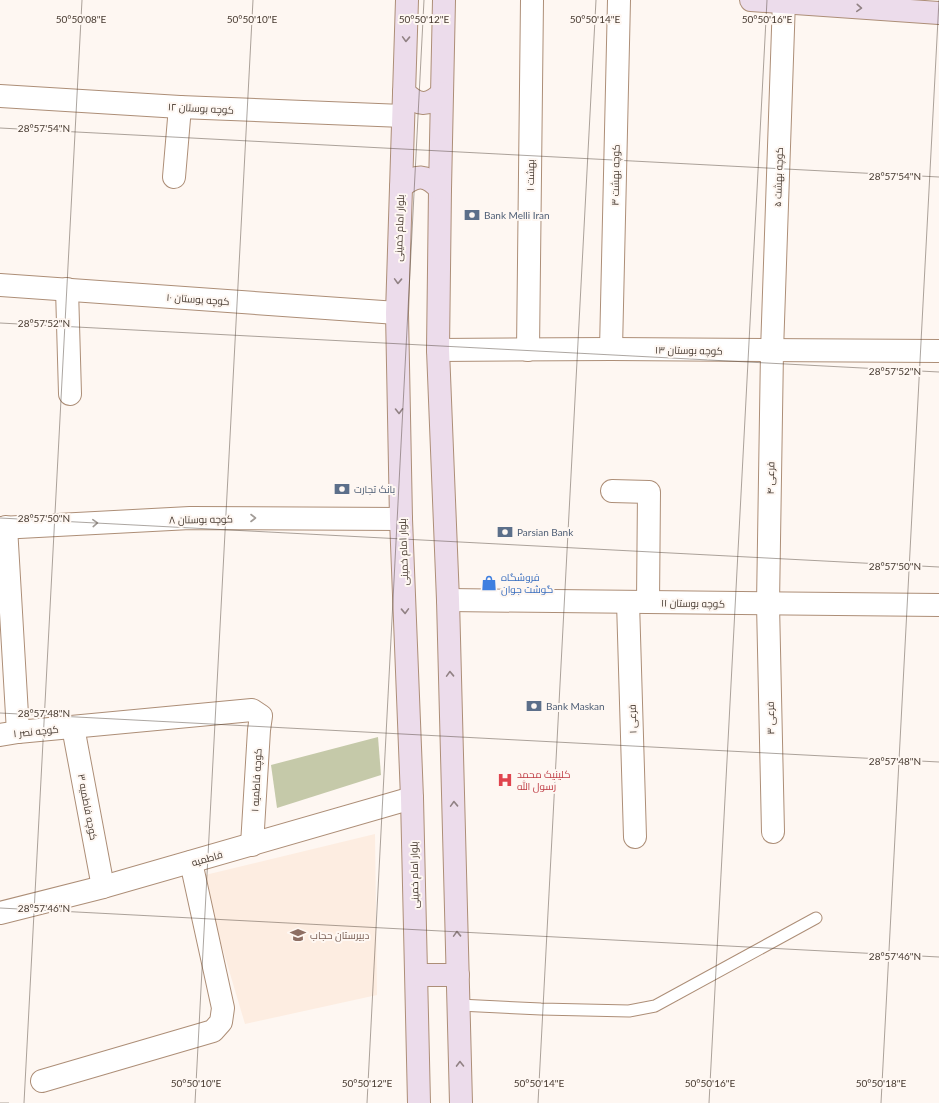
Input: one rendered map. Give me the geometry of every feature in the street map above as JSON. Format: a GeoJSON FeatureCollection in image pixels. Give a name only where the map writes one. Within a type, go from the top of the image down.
{"type":"FeatureCollection","features":[{"type":"Feature","properties":{"kind":"street","name":"بلوار امام خمینی"},"geometry":{"type":"LineString","coordinates":[[407,0],[397,313],[401,519],[412,798],[419,1103]]}},
{"type":"Feature","properties":{"kind":"street"},"geometry":{"type":"LineString","coordinates":[[444,0],[438,350],[448,600],[461,1103]]}},
{"type":"Feature","properties":{"kind":"street","name":"بهشت ۱"},"geometry":{"type":"LineString","coordinates":[[528,350],[532,0]]}},
{"type":"Feature","properties":{"kind":"street","name":"کوچه بهشت ۳"},"geometry":{"type":"LineString","coordinates":[[611,349],[619,0]]}},
{"type":"Feature","properties":{"kind":"street"},"geometry":{"type":"LineString","coordinates":[[751,0],[784,1],[939,13]]}},
{"type":"Feature","properties":{"kind":"street","name":"کوچه بهشت ۵"},"geometry":{"type":"LineString","coordinates":[[772,351],[784,1]]}},
{"type":"Feature","properties":{"kind":"street"},"geometry":{"type":"LineString","coordinates":[[404,92],[412,100],[422,103],[433,101],[442,93]]}},
{"type":"Feature","properties":{"kind":"street","name":"کوچه بوستان ۱۲"},"geometry":{"type":"LineString","coordinates":[[0,96],[180,107],[403,116]]}},
{"type":"Feature","properties":{"kind":"street"},"geometry":{"type":"LineString","coordinates":[[174,177],[180,107]]}},
{"type":"Feature","properties":{"kind":"street"},"geometry":{"type":"LineString","coordinates":[[401,187],[409,179],[420,177],[432,180],[440,189]]}},
{"type":"Feature","properties":{"kind":"street","name":"کوچه بوستان ۱۰"},"geometry":{"type":"LineString","coordinates":[[0,284],[397,313]]}},
{"type":"Feature","properties":{"kind":"street"},"geometry":{"type":"LineString","coordinates":[[68,289],[70,394]]}},
{"type":"Feature","properties":{"kind":"street","name":"کوچه بوستان ۱۳"},"geometry":{"type":"LineString","coordinates":[[438,350],[611,349],[939,351]]}},
{"type":"Feature","properties":{"kind":"street","name":"فرعی ۴"},"geometry":{"type":"LineString","coordinates":[[768,604],[772,351]]}},
{"type":"Feature","properties":{"kind":"street","name":"فرعی ۱"},"geometry":{"type":"LineString","coordinates":[[612,491],[649,492],[638,602],[635,837]]}},
{"type":"Feature","properties":{"kind":"street","name":"کوچه بوستان ۸"},"geometry":{"type":"LineString","coordinates":[[3,528],[190,518],[401,519]]}},
{"type":"Feature","properties":{"kind":"street"},"geometry":{"type":"LineString","coordinates":[[3,528],[9,734]]}},
{"type":"Feature","properties":{"kind":"street","name":"کوچه بوستان ۱۱"},"geometry":{"type":"LineString","coordinates":[[448,600],[939,605]]}},
{"type":"Feature","properties":{"kind":"street","name":"فرعی ۳"},"geometry":{"type":"LineString","coordinates":[[768,604],[772,832]]}},
{"type":"Feature","properties":{"kind":"street","name":"کوچه نصر ۱"},"geometry":{"type":"LineString","coordinates":[[9,734],[252,710],[261,716]]}},
{"type":"Feature","properties":{"kind":"street","name":"کوچه فاطمیه ۱"},"geometry":{"type":"LineString","coordinates":[[252,845],[261,716]]}},
{"type":"Feature","properties":{"kind":"street","name":"کوچه فاطمیه ۳"},"geometry":{"type":"LineString","coordinates":[[73,727],[103,887]]}},
{"type":"Feature","properties":{"kind":"street","name":"فاطمیه"},"geometry":{"type":"LineString","coordinates":[[0,913],[103,887],[412,798]]}},
{"type":"Feature","properties":{"kind":"street"},"geometry":{"type":"LineString","coordinates":[[42,1081],[213,1031],[221,1022],[223,1008],[191,862]]}},
{"type":"Feature","properties":{"kind":"street"},"geometry":{"type":"LineString","coordinates":[[417,975],[458,975]]}},
{"type":"Feature","properties":{"kind":"lane"},"geometry":{"type":"LineString","coordinates":[[459,1005],[629,1011],[655,1006],[816,918]]}},
{"type":"Feature","properties":{"kind":"shaded area","name":"دبیرستان حجاب"},"geometry":{"type":"Polygon","coordinates":[[[375,834],[377,995],[245,1024],[201,876],[375,834]]]}},
{"type":"Feature","properties":{"kind":"green space"},"geometry":{"type":"Polygon","coordinates":[[[378,737],[381,775],[277,808],[271,765],[378,737]]]}},
{"type":"Feature","properties":{"kind":"place","name":"Bank Melli Iran"},"geometry":{"type":"Point","coordinates":[472,215]}},
{"type":"Feature","properties":{"kind":"place","name":"بانک تجارت"},"geometry":{"type":"Point","coordinates":[342,489]}},
{"type":"Feature","properties":{"kind":"place","name":"Parsian Bank"},"geometry":{"type":"Point","coordinates":[505,532]}},
{"type":"Feature","properties":{"kind":"place","name":"فروشگاه گوشت جوان"},"geometry":{"type":"Point","coordinates":[489,583]}},
{"type":"Feature","properties":{"kind":"place","name":"Bank Maskan"},"geometry":{"type":"Point","coordinates":[534,706]}},
{"type":"Feature","properties":{"kind":"place","name":"کلینیک محمد رسول الله"},"geometry":{"type":"Point","coordinates":[505,780]}},
{"type":"Feature","properties":{"kind":"place","name":"دبیرستان حجاب"},"geometry":{"type":"Point","coordinates":[298,935]}}]}
